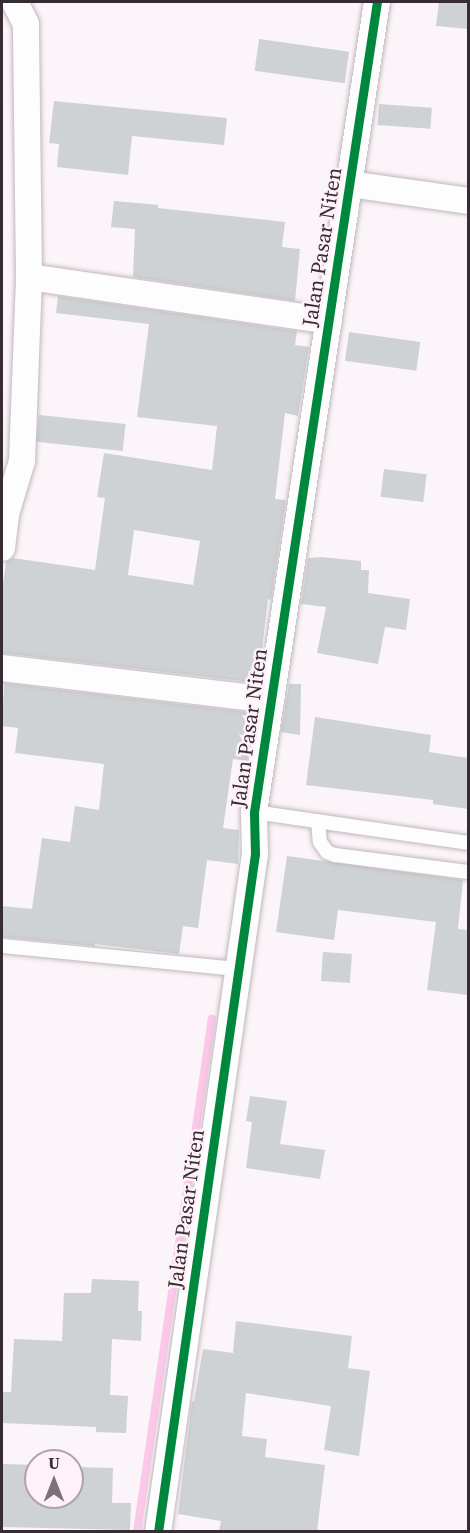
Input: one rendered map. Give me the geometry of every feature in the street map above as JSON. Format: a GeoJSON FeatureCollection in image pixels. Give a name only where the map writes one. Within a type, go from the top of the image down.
{"type":"FeatureCollection","features":[{"type":"Feature","properties":{"kind":"street"},"geometry":{"type":"LineString","coordinates":[[2,548],[6,514],[22,461],[29,277],[26,24],[15,2]]}},
{"type":"Feature","properties":{"kind":"street","name":"Jalan Pasar Niten"},"geometry":{"type":"LineString","coordinates":[[158,1532],[255,854],[254,812],[377,2]]}},
{"type":"Feature","properties":{"kind":"street"},"geometry":{"type":"LineString","coordinates":[[349,184],[468,201]]}},
{"type":"Feature","properties":{"kind":"street"},"geometry":{"type":"LineString","coordinates":[[29,277],[329,321]]}},
{"type":"Feature","properties":{"kind":"street"},"geometry":{"type":"LineString","coordinates":[[2,668],[271,700]]}},
{"type":"Feature","properties":{"kind":"lane"},"geometry":{"type":"LineString","coordinates":[[254,812],[468,843]]}},
{"type":"Feature","properties":{"kind":"lane"},"geometry":{"type":"LineString","coordinates":[[318,821],[320,842],[327,852],[335,855],[468,872]]}},
{"type":"Feature","properties":{"kind":"lane"},"geometry":{"type":"LineString","coordinates":[[2,946],[238,969]]}},
{"type":"Feature","properties":{"kind":"building"},"geometry":{"type":"Polygon","coordinates":[[[439,2],[468,2],[468,29],[436,26],[439,2]]]}},
{"type":"Feature","properties":{"kind":"building"},"geometry":{"type":"Polygon","coordinates":[[[259,39],[349,52],[345,83],[255,71],[259,39]]]}},
{"type":"Feature","properties":{"kind":"building"},"geometry":{"type":"Polygon","coordinates":[[[54,101],[227,118],[224,145],[132,136],[128,175],[57,167],[59,144],[49,143],[54,101]]]}},
{"type":"Feature","properties":{"kind":"building"},"geometry":{"type":"Polygon","coordinates":[[[379,104],[432,108],[430,129],[378,125],[379,104]]]}},
{"type":"Feature","properties":{"kind":"building"},"geometry":{"type":"Polygon","coordinates":[[[114,201],[285,222],[282,247],[300,249],[295,301],[133,277],[135,229],[111,227],[114,201]]]}},
{"type":"Feature","properties":{"kind":"building"},"geometry":{"type":"Polygon","coordinates":[[[58,296],[297,331],[295,345],[309,347],[298,416],[285,413],[275,499],[286,500],[271,600],[268,599],[258,683],[2,653],[2,591],[6,562],[13,558],[95,570],[105,498],[97,497],[104,453],[212,470],[217,426],[137,417],[149,324],[56,313],[58,296]],[[134,530],[128,575],[193,585],[200,541],[134,530]]]}},
{"type":"Feature","properties":{"kind":"building"},"geometry":{"type":"Polygon","coordinates":[[[349,332],[420,342],[416,371],[345,361],[349,332]]]}},
{"type":"Feature","properties":{"kind":"building"},"geometry":{"type":"Polygon","coordinates":[[[39,415],[126,424],[123,451],[36,442],[39,415]]]}},
{"type":"Feature","properties":{"kind":"building"},"geometry":{"type":"Polygon","coordinates":[[[384,469],[427,474],[423,502],[381,497],[384,469]]]}},
{"type":"Feature","properties":{"kind":"building"},"geometry":{"type":"Polygon","coordinates":[[[308,558],[361,561],[361,570],[369,570],[368,593],[410,599],[406,630],[385,627],[378,664],[317,653],[326,607],[301,604],[308,558]]]}},
{"type":"Feature","properties":{"kind":"building"},"geometry":{"type":"Polygon","coordinates":[[[4,683],[254,713],[247,761],[233,759],[223,828],[239,830],[238,864],[207,860],[198,928],[183,926],[179,954],[95,944],[95,946],[2,937],[2,906],[32,909],[42,838],[70,842],[75,806],[99,810],[104,764],[15,753],[18,728],[2,726],[4,683]]]}},
{"type":"Feature","properties":{"kind":"building"},"geometry":{"type":"Polygon","coordinates":[[[289,684],[301,684],[300,735],[281,732],[289,684]]]}},
{"type":"Feature","properties":{"kind":"building"},"geometry":{"type":"Polygon","coordinates":[[[315,717],[431,735],[429,752],[468,758],[468,809],[433,804],[433,800],[306,785],[315,717]]]}},
{"type":"Feature","properties":{"kind":"building"},"geometry":{"type":"Polygon","coordinates":[[[287,856],[463,880],[458,929],[468,930],[468,995],[427,990],[436,922],[338,910],[334,940],[276,932],[287,856]]]}},
{"type":"Feature","properties":{"kind":"building"},"geometry":{"type":"Polygon","coordinates":[[[323,952],[352,954],[350,983],[321,981],[323,952]]]}},
{"type":"Feature","properties":{"kind":"building"},"geometry":{"type":"Polygon","coordinates":[[[250,1096],[287,1101],[280,1144],[325,1150],[320,1179],[246,1168],[252,1122],[246,1121],[250,1096]]]}},
{"type":"Feature","properties":{"kind":"building"},"geometry":{"type":"Polygon","coordinates":[[[92,1279],[139,1281],[138,1311],[142,1311],[141,1341],[112,1339],[110,1395],[128,1396],[126,1433],[96,1432],[96,1427],[2,1423],[2,1392],[11,1392],[14,1339],[62,1341],[64,1293],[91,1293],[92,1279]]]}},
{"type":"Feature","properties":{"kind":"building"},"geometry":{"type":"Polygon","coordinates":[[[236,1321],[352,1336],[348,1368],[370,1371],[359,1456],[324,1450],[331,1406],[246,1393],[242,1436],[267,1439],[265,1457],[325,1465],[317,1532],[219,1532],[221,1521],[178,1514],[192,1401],[194,1402],[203,1349],[233,1353],[236,1321]]]}},
{"type":"Feature","properties":{"kind":"building"},"geometry":{"type":"Polygon","coordinates":[[[2,1464],[24,1465],[24,1509],[84,1509],[84,1467],[113,1468],[112,1503],[131,1503],[130,1530],[2,1527],[2,1464]]]}},
{"type":"Feature","properties":{"kind":"waterway"},"geometry":{"type":"LineString","coordinates":[[137,1532],[212,1018]]}},
{"type":"Feature","properties":{"kind":"cycle path"},"geometry":{"type":"LineString","coordinates":[[158,1532],[255,854],[254,812],[377,2]]}}]}
